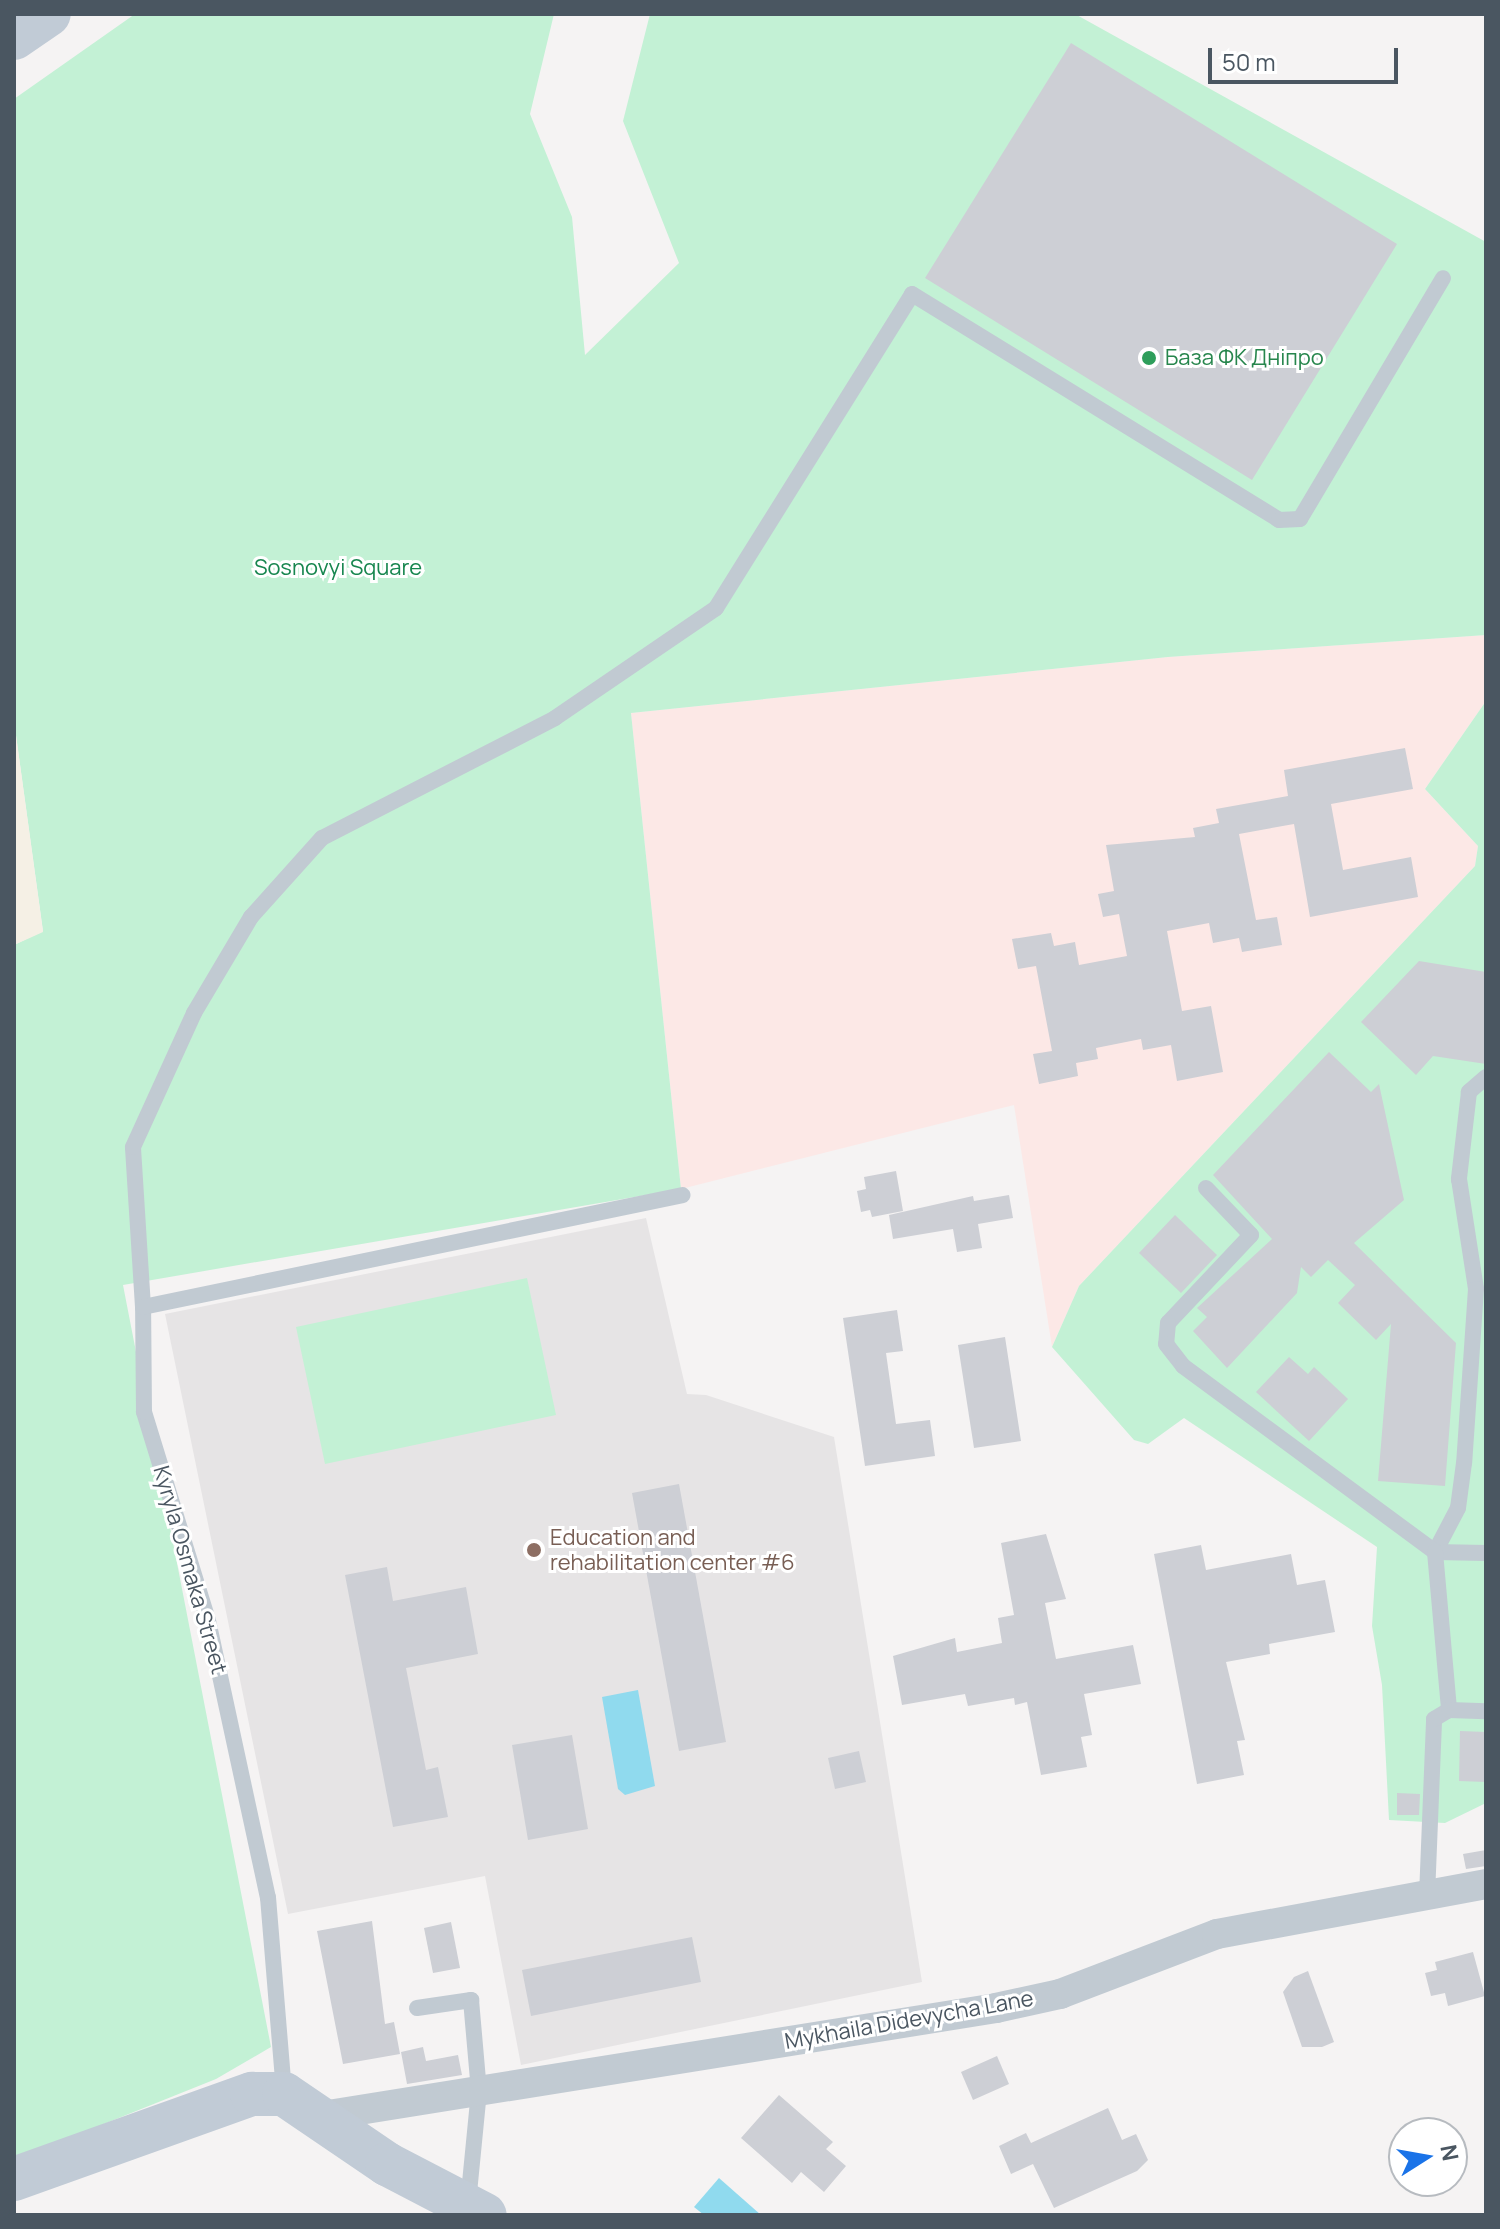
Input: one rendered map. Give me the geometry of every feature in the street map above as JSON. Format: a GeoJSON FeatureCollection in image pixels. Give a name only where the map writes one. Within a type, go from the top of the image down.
{"type":"FeatureCollection","features":[{"type":"Feature","properties":{"kind":"street"},"geometry":{"type":"LineString","coordinates":[[14,38],[49,14]]}},
{"type":"Feature","properties":{"kind":"street","name":"Mykhaila Didevycha Lane"},"geometry":{"type":"LineString","coordinates":[[322,2116],[996,2008],[1060,1994],[1217,1934],[1486,1884]]}},
{"type":"Feature","properties":{"kind":"street"},"geometry":{"type":"LineString","coordinates":[[14,2179],[252,2094],[284,2094],[322,2116],[387,2164],[476,2212]]}},
{"type":"Feature","properties":{"kind":"lane","name":"Kyryla Osmaka Street"},"geometry":{"type":"LineString","coordinates":[[284,2094],[268,1898],[208,1620],[144,1412],[143,1307],[133,1147],[194,1013],[251,917],[322,838],[555,718],[716,608],[912,294],[1279,520],[1300,519],[1443,278]]}},
{"type":"Feature","properties":{"kind":"lane"},"geometry":{"type":"LineString","coordinates":[[1449,1710],[1435,1552],[1458,1508],[1464,1463],[1476,1289],[1459,1179],[1469,1092],[1486,1077]]}},
{"type":"Feature","properties":{"kind":"lane"},"geometry":{"type":"LineString","coordinates":[[1206,1188],[1251,1235],[1168,1323],[1166,1344],[1183,1366],[1435,1552],[1486,1553]]}},
{"type":"Feature","properties":{"kind":"lane"},"geometry":{"type":"LineString","coordinates":[[143,1307],[683,1195]]}},
{"type":"Feature","properties":{"kind":"lane"},"geometry":{"type":"LineString","coordinates":[[1427,1896],[1434,1719],[1449,1710],[1486,1711]]}},
{"type":"Feature","properties":{"kind":"lane"},"geometry":{"type":"LineString","coordinates":[[417,2008],[471,2000],[479,2091],[476,2212]]}},
{"type":"Feature","properties":{"kind":"shaded area"},"geometry":{"type":"Polygon","coordinates":[[[1486,635],[1486,701],[1425,789],[1478,846],[1475,866],[1079,1286],[1052,1347],[1014,1105],[681,1189],[631,713],[1168,657],[1486,635]]]}},
{"type":"Feature","properties":{"kind":"shaded area","name":"Education and rehabilitation center #6"},"geometry":{"type":"Polygon","coordinates":[[[646,1218],[687,1394],[706,1395],[834,1437],[922,1982],[521,2065],[485,1876],[288,1914],[165,1314],[646,1218]]]}},
{"type":"Feature","properties":{"kind":"green space","name":"Sosnovyi Square"},"geometry":{"type":"Polygon","coordinates":[[[135,14],[554,14],[530,114],[572,217],[585,355],[679,263],[623,121],[650,14],[1075,14],[1486,242],[1486,635],[1168,657],[631,713],[681,1189],[123,1285],[271,2047],[216,2079],[14,2160],[14,945],[43,931],[14,721],[14,99],[135,14]]]}},
{"type":"Feature","properties":{"kind":"green space"},"geometry":{"type":"Polygon","coordinates":[[[1486,701],[1486,1803],[1445,1823],[1389,1820],[1382,1685],[1372,1626],[1377,1547],[1184,1418],[1148,1444],[1134,1440],[1052,1347],[1079,1286],[1475,866],[1478,846],[1425,789],[1486,701]]]}},
{"type":"Feature","properties":{"kind":"green space"},"geometry":{"type":"Polygon","coordinates":[[[527,1278],[556,1415],[325,1464],[296,1327],[527,1278]]]}},
{"type":"Feature","properties":{"kind":"sand"},"geometry":{"type":"Polygon","coordinates":[[[14,721],[43,932],[14,945],[14,721]]]}},
{"type":"Feature","properties":{"kind":"water"},"geometry":{"type":"Polygon","coordinates":[[[638,1690],[655,1786],[625,1795],[618,1789],[602,1697],[638,1690]]]}},
{"type":"Feature","properties":{"kind":"water"},"geometry":{"type":"Polygon","coordinates":[[[719,2178],[761,2215],[704,2215],[694,2207],[719,2178]]]}},
{"type":"Feature","properties":{"kind":"building"},"geometry":{"type":"Polygon","coordinates":[[[1071,43],[1397,244],[1252,480],[925,278],[1071,43]]]}},
{"type":"Feature","properties":{"kind":"building"},"geometry":{"type":"Polygon","coordinates":[[[1405,748],[1413,789],[1331,804],[1343,870],[1411,857],[1418,897],[1310,917],[1294,824],[1239,834],[1256,920],[1277,917],[1282,945],[1242,952],[1239,938],[1213,943],[1209,923],[1167,931],[1182,1011],[1211,1006],[1223,1072],[1177,1081],[1171,1045],[1143,1050],[1141,1039],[1096,1048],[1098,1059],[1076,1063],[1078,1076],[1039,1084],[1033,1054],[1052,1051],[1036,966],[1018,969],[1012,939],[1051,933],[1054,946],[1075,942],[1079,965],[1127,956],[1119,914],[1103,917],[1098,894],[1114,891],[1106,845],[1195,837],[1193,828],[1219,823],[1216,809],[1288,796],[1284,770],[1405,748]]]}},
{"type":"Feature","properties":{"kind":"building"},"geometry":{"type":"Polygon","coordinates":[[[1419,961],[1486,972],[1486,1064],[1433,1056],[1416,1075],[1361,1022],[1419,961]]]}},
{"type":"Feature","properties":{"kind":"building"},"geometry":{"type":"Polygon","coordinates":[[[1329,1052],[1371,1092],[1379,1084],[1404,1200],[1354,1243],[1456,1343],[1445,1486],[1378,1481],[1391,1324],[1376,1340],[1338,1303],[1355,1285],[1328,1260],[1311,1277],[1301,1267],[1297,1293],[1227,1368],[1193,1331],[1207,1317],[1197,1308],[1272,1239],[1213,1175],[1329,1052]]]}},
{"type":"Feature","properties":{"kind":"building"},"geometry":{"type":"Polygon","coordinates":[[[896,1171],[903,1211],[872,1217],[870,1210],[861,1212],[857,1191],[866,1189],[864,1177],[896,1171]]]}},
{"type":"Feature","properties":{"kind":"building"},"geometry":{"type":"Polygon","coordinates":[[[1009,1195],[1013,1218],[978,1224],[982,1248],[957,1252],[953,1229],[893,1239],[889,1215],[973,1196],[974,1201],[1009,1195]]]}},
{"type":"Feature","properties":{"kind":"building"},"geometry":{"type":"Polygon","coordinates":[[[1175,1215],[1217,1255],[1181,1293],[1139,1253],[1175,1215]]]}},
{"type":"Feature","properties":{"kind":"building"},"geometry":{"type":"Polygon","coordinates":[[[897,1310],[903,1351],[886,1353],[896,1424],[930,1420],[935,1456],[865,1466],[843,1318],[897,1310]]]}},
{"type":"Feature","properties":{"kind":"building"},"geometry":{"type":"Polygon","coordinates":[[[1005,1337],[1021,1441],[974,1448],[958,1345],[1005,1337]]]}},
{"type":"Feature","properties":{"kind":"building"},"geometry":{"type":"Polygon","coordinates":[[[1289,1357],[1308,1374],[1314,1367],[1348,1399],[1309,1441],[1256,1392],[1289,1357]]]}},
{"type":"Feature","properties":{"kind":"building"},"geometry":{"type":"Polygon","coordinates":[[[679,1484],[726,1742],[679,1751],[632,1493],[679,1484]]]}},
{"type":"Feature","properties":{"kind":"building"},"geometry":{"type":"Polygon","coordinates":[[[1046,1534],[1066,1599],[1045,1603],[1056,1659],[1133,1645],[1141,1684],[1084,1694],[1092,1735],[1081,1737],[1087,1767],[1041,1775],[1027,1702],[1015,1705],[1014,1698],[968,1706],[965,1694],[902,1705],[893,1656],[955,1638],[957,1652],[1002,1643],[998,1618],[1014,1615],[1001,1543],[1046,1534]]]}},
{"type":"Feature","properties":{"kind":"building"},"geometry":{"type":"Polygon","coordinates":[[[1201,1545],[1206,1570],[1291,1554],[1297,1585],[1325,1580],[1335,1632],[1269,1644],[1270,1654],[1226,1662],[1245,1740],[1237,1741],[1244,1775],[1197,1784],[1154,1554],[1201,1545]]]}},
{"type":"Feature","properties":{"kind":"building"},"geometry":{"type":"Polygon","coordinates":[[[387,1567],[393,1601],[466,1587],[478,1654],[406,1668],[426,1770],[438,1767],[448,1817],[393,1827],[345,1575],[387,1567]]]}},
{"type":"Feature","properties":{"kind":"building"},"geometry":{"type":"Polygon","coordinates":[[[1460,1731],[1486,1732],[1486,1782],[1459,1781],[1460,1731]]]}},
{"type":"Feature","properties":{"kind":"building"},"geometry":{"type":"Polygon","coordinates":[[[572,1735],[588,1829],[528,1840],[512,1745],[572,1735]]]}},
{"type":"Feature","properties":{"kind":"building"},"geometry":{"type":"Polygon","coordinates":[[[859,1751],[866,1782],[835,1789],[828,1758],[859,1751]]]}},
{"type":"Feature","properties":{"kind":"building"},"geometry":{"type":"Polygon","coordinates":[[[1397,1793],[1420,1794],[1419,1815],[1397,1815],[1397,1793]]]}},
{"type":"Feature","properties":{"kind":"building"},"geometry":{"type":"Polygon","coordinates":[[[1486,1850],[1486,1866],[1466,1869],[1463,1854],[1486,1850]]]}},
{"type":"Feature","properties":{"kind":"building"},"geometry":{"type":"Polygon","coordinates":[[[372,1921],[385,2024],[394,2022],[400,2054],[343,2064],[317,1931],[372,1921]]]}},
{"type":"Feature","properties":{"kind":"building"},"geometry":{"type":"Polygon","coordinates":[[[451,1922],[460,1968],[433,1973],[424,1928],[451,1922]]]}},
{"type":"Feature","properties":{"kind":"building"},"geometry":{"type":"Polygon","coordinates":[[[692,1937],[701,1982],[531,2016],[522,1970],[692,1937]]]}},
{"type":"Feature","properties":{"kind":"building"},"geometry":{"type":"Polygon","coordinates":[[[1473,1952],[1485,1996],[1448,2006],[1445,1993],[1431,1996],[1425,1973],[1437,1970],[1435,1962],[1473,1952]]]}},
{"type":"Feature","properties":{"kind":"building"},"geometry":{"type":"Polygon","coordinates":[[[1308,1971],[1334,2042],[1322,2047],[1302,2047],[1283,1992],[1294,1977],[1308,1971]]]}},
{"type":"Feature","properties":{"kind":"building"},"geometry":{"type":"Polygon","coordinates":[[[423,2047],[426,2061],[458,2055],[462,2075],[407,2084],[401,2052],[423,2047]]]}},
{"type":"Feature","properties":{"kind":"building"},"geometry":{"type":"Polygon","coordinates":[[[997,2056],[1009,2084],[973,2100],[961,2072],[997,2056]]]}},
{"type":"Feature","properties":{"kind":"building"},"geometry":{"type":"Polygon","coordinates":[[[779,2095],[833,2142],[826,2149],[846,2166],[824,2192],[801,2172],[792,2183],[741,2138],[779,2095]]]}},
{"type":"Feature","properties":{"kind":"building"},"geometry":{"type":"Polygon","coordinates":[[[1108,2108],[1122,2140],[1136,2134],[1148,2160],[1137,2171],[1054,2208],[1033,2164],[1011,2174],[999,2146],[1026,2133],[1031,2143],[1108,2108]]]}},
{"type":"Feature","properties":{"kind":"place","name":"База ФК Дніпро"},"geometry":{"type":"Point","coordinates":[1149,358]}},
{"type":"Feature","properties":{"kind":"place","name":"Education and rehabilitation center #6"},"geometry":{"type":"Point","coordinates":[534,1550]}}]}
